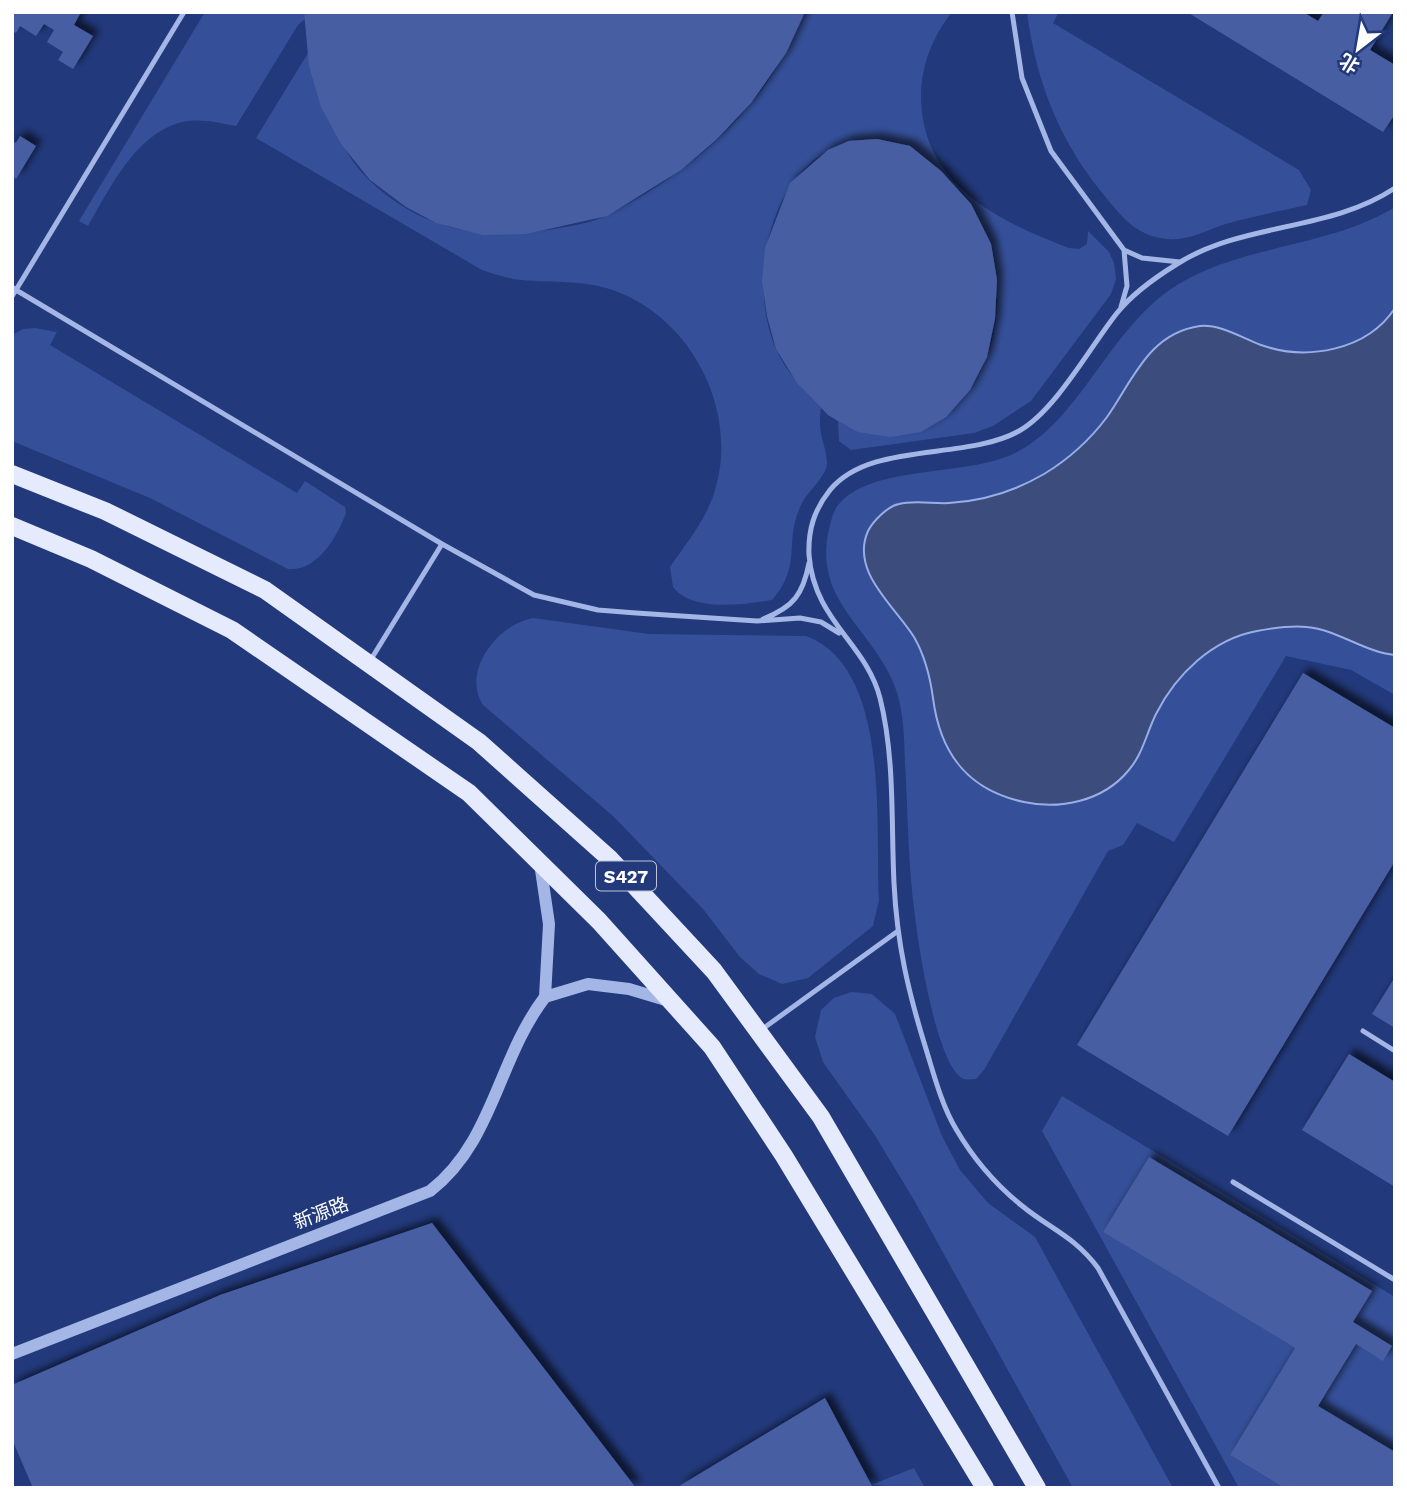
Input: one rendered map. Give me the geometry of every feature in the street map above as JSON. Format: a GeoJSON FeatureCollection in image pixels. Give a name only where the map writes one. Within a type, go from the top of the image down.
{"type":"FeatureCollection","features":[{"type":"Feature","properties":{"kind":"main road","name":"S427"},"geometry":{"type":"LineString","coordinates":[[12,474],[105,511],[265,590],[370,661],[479,742],[609,858],[714,971],[821,1117],[1037,1488]]}},
{"type":"Feature","properties":{"kind":"main road","name":"S427"},"geometry":{"type":"LineString","coordinates":[[12,526],[91,559],[232,630],[469,793],[599,920],[712,1047],[783,1156],[985,1488]]}},
{"type":"Feature","properties":{"kind":"street"},"geometry":{"type":"LineString","coordinates":[[540,863],[549,924],[545,997],[588,984],[629,989],[671,1001]]}},
{"type":"Feature","properties":{"kind":"street","name":"新源路"},"geometry":{"type":"LineString","coordinates":[[12,1354],[430,1191],[453,1173],[478,1136],[527,1020],[545,997]]}},
{"type":"Feature","properties":{"kind":"lane"},"geometry":{"type":"LineString","coordinates":[[12,296],[14,288],[184,12]]}},
{"type":"Feature","properties":{"kind":"lane"},"geometry":{"type":"LineString","coordinates":[[1012,12],[1022,78],[1051,151],[1124,250],[1142,258],[1180,262]]}},
{"type":"Feature","properties":{"kind":"lane"},"geometry":{"type":"LineString","coordinates":[[1219,1488],[1098,1268],[1081,1245],[1023,1206],[989,1176],[954,1126],[905,982],[898,931],[890,758],[878,691],[815,590],[808,533],[817,509],[833,486],[860,468],[894,459],[991,442],[1020,431],[1045,411],[1120,309],[1180,262],[1223,243],[1343,214],[1395,188]]}},
{"type":"Feature","properties":{"kind":"lane"},"geometry":{"type":"LineString","coordinates":[[1120,309],[1127,286],[1124,250]]}},
{"type":"Feature","properties":{"kind":"lane"},"geometry":{"type":"LineString","coordinates":[[14,288],[442,544],[534,595],[598,610],[757,621],[800,618],[821,622],[842,635]]}},
{"type":"Feature","properties":{"kind":"lane"},"geometry":{"type":"LineString","coordinates":[[370,661],[442,544]]}},
{"type":"Feature","properties":{"kind":"lane"},"geometry":{"type":"LineString","coordinates":[[757,621],[792,603],[804,586],[810,560]]}},
{"type":"Feature","properties":{"kind":"lane"},"geometry":{"type":"LineString","coordinates":[[759,1032],[898,931]]}},
{"type":"Feature","properties":{"kind":"lane"},"geometry":{"type":"LineString","coordinates":[[1363,1031],[1395,1051]]}},
{"type":"Feature","properties":{"kind":"lane"},"geometry":{"type":"LineString","coordinates":[[1233,1182],[1395,1280]]}},
{"type":"Feature","properties":{"kind":"shaded area"},"geometry":{"type":"Polygon","coordinates":[[[205,12],[304,12],[305,19],[298,25],[236,126],[187,121],[169,126],[140,148],[127,162],[88,226],[79,221],[205,12]]]}},
{"type":"Feature","properties":{"kind":"shaded area"},"geometry":{"type":"Polygon","coordinates":[[[805,12],[952,12],[929,52],[923,74],[921,97],[925,128],[934,154],[949,176],[968,195],[1016,225],[1069,248],[1079,249],[1087,244],[1088,231],[1109,252],[1116,279],[1111,294],[1031,401],[993,426],[974,433],[851,450],[839,441],[838,421],[873,434],[905,434],[933,424],[957,405],[976,379],[989,349],[996,316],[996,281],[986,243],[969,203],[926,158],[895,143],[856,141],[824,153],[799,175],[780,206],[768,241],[764,278],[766,315],[776,349],[790,373],[821,408],[820,425],[826,467],[796,517],[787,575],[772,600],[733,605],[705,603],[682,595],[673,587],[670,567],[698,526],[712,499],[720,469],[721,438],[716,407],[706,378],[690,350],[670,326],[646,307],[605,288],[579,283],[513,279],[482,270],[256,138],[308,53],[339,138],[358,168],[390,198],[433,221],[478,232],[502,234],[582,224],[603,217],[648,192],[686,166],[720,136],[767,82],[805,12]]]}},
{"type":"Feature","properties":{"kind":"shaded area"},"geometry":{"type":"Polygon","coordinates":[[[1027,12],[1059,12],[1053,23],[1299,170],[1311,190],[1307,205],[1229,223],[1184,238],[1158,238],[1134,227],[1114,208],[1091,179],[1064,135],[1044,88],[1027,12]]]}},
{"type":"Feature","properties":{"kind":"shaded area"},"geometry":{"type":"Polygon","coordinates":[[[1395,207],[1395,695],[1351,670],[1286,656],[1174,842],[1137,823],[1123,845],[1108,851],[984,1070],[976,1079],[964,1079],[954,1070],[937,1030],[920,952],[911,878],[904,734],[900,705],[886,667],[838,598],[830,579],[826,558],[828,534],[835,510],[855,491],[875,483],[972,465],[1015,453],[1037,439],[1057,421],[1128,330],[1168,291],[1222,264],[1340,231],[1395,207]]]}},
{"type":"Feature","properties":{"kind":"shaded area"},"geometry":{"type":"Polygon","coordinates":[[[1395,308],[1395,655],[1307,627],[1276,628],[1241,635],[1211,650],[1185,672],[1164,699],[1133,764],[1106,790],[1066,804],[1038,804],[1004,796],[972,778],[950,752],[942,736],[929,674],[918,644],[877,588],[865,561],[864,546],[868,531],[877,519],[899,504],[974,500],[1010,490],[1044,474],[1086,442],[1107,417],[1144,360],[1155,348],[1182,330],[1200,326],[1215,327],[1279,350],[1316,352],[1352,343],[1369,334],[1383,323],[1395,308]]]}},
{"type":"Feature","properties":{"kind":"shaded area"},"geometry":{"type":"Polygon","coordinates":[[[23,329],[57,332],[50,345],[297,493],[305,481],[345,507],[346,513],[325,551],[308,565],[288,569],[150,498],[12,441],[12,335],[23,329]]]}},
{"type":"Feature","properties":{"kind":"shaded area"},"geometry":{"type":"Polygon","coordinates":[[[533,618],[649,634],[806,636],[833,653],[853,680],[865,714],[873,752],[877,792],[879,900],[873,926],[808,978],[782,984],[759,974],[740,957],[703,909],[613,816],[483,705],[477,692],[477,678],[487,651],[507,629],[533,618]]]}},
{"type":"Feature","properties":{"kind":"shaded area"},"geometry":{"type":"Polygon","coordinates":[[[851,992],[872,994],[895,1014],[942,1136],[960,1170],[988,1203],[1035,1237],[1173,1488],[1073,1488],[914,1200],[874,1134],[823,1062],[815,1037],[821,1010],[834,998],[851,992]]]}},
{"type":"Feature","properties":{"kind":"shaded area"},"geometry":{"type":"Polygon","coordinates":[[[1062,1096],[1395,1297],[1395,1452],[1318,1406],[1356,1344],[1383,1360],[1392,1346],[1353,1322],[1371,1291],[1149,1157],[1103,1232],[1295,1348],[1230,1455],[1284,1488],[1239,1488],[1042,1131],[1062,1096]]]}},
{"type":"Feature","properties":{"kind":"shaded area"},"geometry":{"type":"Polygon","coordinates":[[[914,1468],[925,1488],[871,1485],[914,1468]]]}},
{"type":"Feature","properties":{"kind":"building"},"geometry":{"type":"Polygon","coordinates":[[[12,12],[81,12],[74,25],[93,36],[73,69],[58,60],[63,52],[47,42],[54,30],[44,24],[36,36],[20,26],[16,33],[12,30],[12,12]]]}},
{"type":"Feature","properties":{"kind":"building"},"geometry":{"type":"Polygon","coordinates":[[[304,12],[805,12],[786,53],[751,103],[717,139],[681,170],[607,216],[526,234],[483,235],[436,223],[406,207],[370,180],[341,144],[321,107],[309,66],[304,12]]]}},
{"type":"Feature","properties":{"kind":"building"},"geometry":{"type":"Polygon","coordinates":[[[1187,12],[1303,12],[1318,21],[1324,12],[1393,12],[1370,50],[1395,65],[1395,114],[1383,132],[1187,12]]]}},
{"type":"Feature","properties":{"kind":"building"},"geometry":{"type":"Polygon","coordinates":[[[20,136],[36,146],[16,179],[12,176],[12,141],[16,143],[20,136]]]}},
{"type":"Feature","properties":{"kind":"building"},"geometry":{"type":"Polygon","coordinates":[[[877,139],[910,146],[941,171],[971,204],[991,244],[997,280],[995,319],[987,357],[970,390],[946,417],[921,432],[890,437],[858,432],[838,421],[828,415],[797,383],[776,349],[767,316],[762,281],[765,248],[790,183],[828,150],[849,141],[877,139]]]}},
{"type":"Feature","properties":{"kind":"building"},"geometry":{"type":"Polygon","coordinates":[[[1303,673],[1395,728],[1395,861],[1228,1136],[1077,1045],[1303,673]]]}},
{"type":"Feature","properties":{"kind":"building"},"geometry":{"type":"Polygon","coordinates":[[[1395,977],[1395,1028],[1372,1014],[1395,977]]]}},
{"type":"Feature","properties":{"kind":"building"},"geometry":{"type":"Polygon","coordinates":[[[1349,1054],[1395,1082],[1395,1187],[1302,1130],[1349,1054]]]}},
{"type":"Feature","properties":{"kind":"building"},"geometry":{"type":"Polygon","coordinates":[[[1149,1157],[1372,1291],[1353,1322],[1392,1346],[1383,1361],[1356,1344],[1318,1406],[1395,1452],[1395,1488],[1284,1488],[1230,1455],[1295,1348],[1103,1232],[1149,1157]]]}},
{"type":"Feature","properties":{"kind":"building"},"geometry":{"type":"Polygon","coordinates":[[[432,1223],[636,1488],[33,1488],[12,1439],[12,1385],[220,1295],[432,1223]]]}},
{"type":"Feature","properties":{"kind":"building"},"geometry":{"type":"Polygon","coordinates":[[[825,1398],[873,1488],[676,1488],[825,1398]]]}}]}
